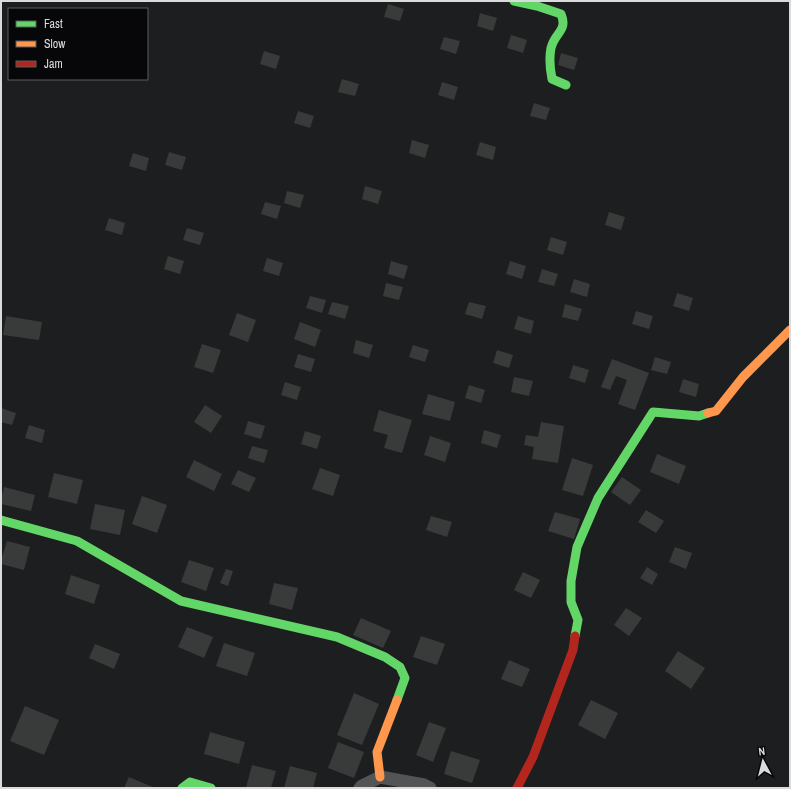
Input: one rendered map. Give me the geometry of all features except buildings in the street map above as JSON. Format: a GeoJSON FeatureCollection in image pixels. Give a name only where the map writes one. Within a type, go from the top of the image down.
{"type":"FeatureCollection","features":[{"type":"Feature","properties":{"kind":"street"},"geometry":{"type":"LineString","coordinates":[[514,1],[538,6],[561,14],[564,20],[562,29],[554,41],[549,61],[552,79],[566,85]]}},
{"type":"Feature","properties":{"kind":"street"},"geometry":{"type":"LineString","coordinates":[[518,788],[533,757],[573,650],[578,620],[571,602],[571,581],[577,547],[598,498],[652,412],[699,416],[716,412],[743,377],[790,330]]}},
{"type":"Feature","properties":{"kind":"street"},"geometry":{"type":"LineString","coordinates":[[1,520],[77,541],[181,601],[337,638],[385,657],[400,668],[405,678],[377,752],[380,777]]}},
{"type":"Feature","properties":{"kind":"street"},"geometry":{"type":"LineString","coordinates":[[360,788],[380,777],[424,785],[430,788]]}},
{"type":"Feature","properties":{"kind":"street"},"geometry":{"type":"LineString","coordinates":[[182,788],[190,782],[211,788]]}},
{"type":"Feature","properties":{"kind":"traffic: fast"},"geometry":{"type":"LineString","coordinates":[[514,1],[537,6],[561,14],[563,24],[551,48],[550,64],[552,79],[566,85]]}},
{"type":"Feature","properties":{"kind":"traffic: fast"},"geometry":{"type":"LineString","coordinates":[[575,636],[578,620],[571,602],[571,581],[577,547],[598,498],[653,412],[699,416],[708,413]]}},
{"type":"Feature","properties":{"kind":"traffic: fast"},"geometry":{"type":"LineString","coordinates":[[1,520],[77,541],[181,601],[337,637],[385,657],[400,667],[405,678],[397,700]]}},
{"type":"Feature","properties":{"kind":"traffic: fast"},"geometry":{"type":"LineString","coordinates":[[182,788],[190,782],[211,788]]}},
{"type":"Feature","properties":{"kind":"traffic: slow"},"geometry":{"type":"LineString","coordinates":[[708,413],[716,411],[743,377],[790,330]]}},
{"type":"Feature","properties":{"kind":"traffic: slow"},"geometry":{"type":"LineString","coordinates":[[380,777],[377,752],[397,700]]}},
{"type":"Feature","properties":{"kind":"traffic: jam"},"geometry":{"type":"LineString","coordinates":[[517,788],[533,757],[573,650],[575,636]]}}]}
